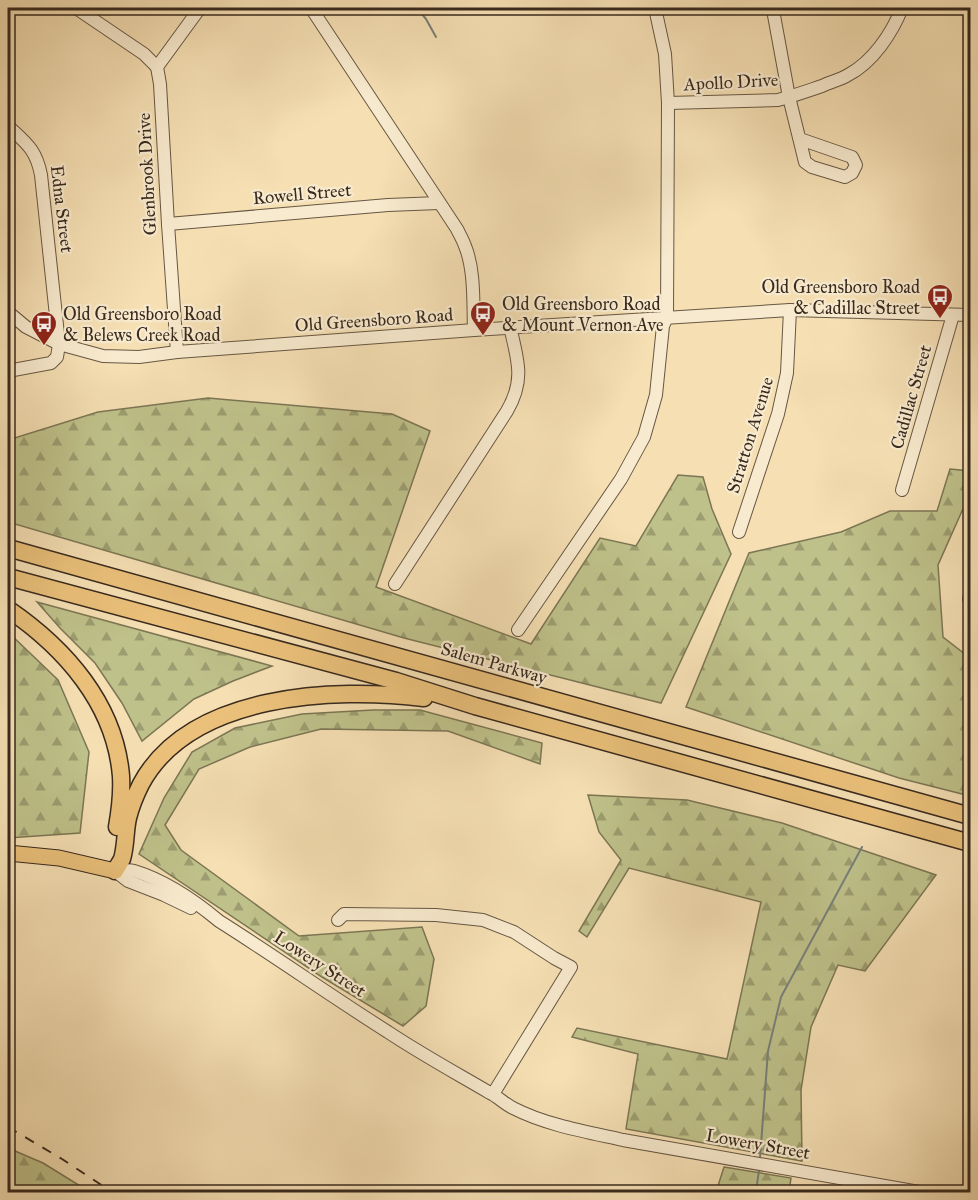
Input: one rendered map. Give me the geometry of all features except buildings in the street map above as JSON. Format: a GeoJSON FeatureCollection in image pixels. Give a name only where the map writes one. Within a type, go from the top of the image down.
{"type":"FeatureCollection","features":[{"type":"Feature","properties":{"kind":"highway","name":"Salem Parkway"},"geometry":{"type":"LineString","coordinates":[[8,548],[970,816]]}},
{"type":"Feature","properties":{"kind":"highway"},"geometry":{"type":"LineString","coordinates":[[8,577],[396,681],[475,706],[970,843]]}},
{"type":"Feature","properties":{"kind":"highway"},"geometry":{"type":"LineString","coordinates":[[8,609],[39,632],[70,662],[94,696],[107,721],[116,748],[121,778],[120,811],[113,858],[115,871]]}},
{"type":"Feature","properties":{"kind":"highway"},"geometry":{"type":"LineString","coordinates":[[115,871],[122,859],[128,819],[136,794],[149,772],[166,752],[200,726],[244,709],[280,701],[342,694],[409,696],[475,706]]}},
{"type":"Feature","properties":{"kind":"main road","name":"Lowery Street"},"geometry":{"type":"LineString","coordinates":[[8,853],[59,858],[115,871]]}},
{"type":"Feature","properties":{"kind":"street"},"geometry":{"type":"LineString","coordinates":[[76,8],[144,54],[157,67],[200,8]]}},
{"type":"Feature","properties":{"kind":"street"},"geometry":{"type":"LineString","coordinates":[[312,8],[457,229],[468,256],[474,330]]}},
{"type":"Feature","properties":{"kind":"street"},"geometry":{"type":"LineString","coordinates":[[519,630],[621,479],[644,437],[656,395],[663,326],[667,317],[668,103],[665,54],[656,8]]}},
{"type":"Feature","properties":{"kind":"street","name":"Apollo Drive"},"geometry":{"type":"LineString","coordinates":[[668,103],[778,100],[838,80],[858,69],[869,59],[890,33],[902,8]]}},
{"type":"Feature","properties":{"kind":"street"},"geometry":{"type":"LineString","coordinates":[[773,10],[789,97],[800,139]]}},
{"type":"Feature","properties":{"kind":"street","name":"Glenbrook Drive"},"geometry":{"type":"LineString","coordinates":[[157,67],[160,84],[177,352]]}},
{"type":"Feature","properties":{"kind":"street","name":"Edna Street"},"geometry":{"type":"LineString","coordinates":[[8,126],[30,146],[38,160],[59,344]]}},
{"type":"Feature","properties":{"kind":"street","name":"Rowell Street"},"geometry":{"type":"LineString","coordinates":[[168,224],[388,205],[439,203]]}},
{"type":"Feature","properties":{"kind":"street","name":"Old Greensboro Road"},"geometry":{"type":"LineString","coordinates":[[8,312],[26,327],[59,344],[103,356],[139,357],[177,352],[510,327],[790,310],[970,315]]}},
{"type":"Feature","properties":{"kind":"street","name":"Stratton Avenue"},"geometry":{"type":"LineString","coordinates":[[739,532],[778,414],[787,373],[790,310]]}},
{"type":"Feature","properties":{"kind":"street","name":"Cadillac Street"},"geometry":{"type":"LineString","coordinates":[[902,490],[953,315]]}},
{"type":"Feature","properties":{"kind":"street"},"geometry":{"type":"LineString","coordinates":[[395,584],[515,396],[518,357],[510,327]]}},
{"type":"Feature","properties":{"kind":"street"},"geometry":{"type":"LineString","coordinates":[[8,371],[51,363],[57,357],[59,344]]}},
{"type":"Feature","properties":{"kind":"street","name":"Lowery Street"},"geometry":{"type":"LineString","coordinates":[[115,871],[132,870],[168,886],[389,1033],[493,1094],[516,1100],[590,1131],[633,1142],[919,1192]]}},
{"type":"Feature","properties":{"kind":"street"},"geometry":{"type":"LineString","coordinates":[[338,920],[344,914],[436,915],[483,920],[514,932],[571,967],[493,1094]]}},
{"type":"Feature","properties":{"kind":"green space"},"geometry":{"type":"Polygon","coordinates":[[[208,398],[392,414],[430,431],[376,587],[531,644],[600,538],[636,546],[678,475],[703,477],[712,509],[731,554],[661,703],[404,638],[8,522],[8,440],[98,412],[208,398]]]}},
{"type":"Feature","properties":{"kind":"green space"},"geometry":{"type":"Polygon","coordinates":[[[950,469],[970,471],[970,493],[938,565],[943,637],[970,658],[970,796],[899,778],[686,707],[749,553],[841,532],[890,511],[937,511],[950,469]]]}},
{"type":"Feature","properties":{"kind":"green space"},"geometry":{"type":"Polygon","coordinates":[[[37,602],[272,666],[194,699],[142,741],[122,703],[95,663],[37,602]]]}},
{"type":"Feature","properties":{"kind":"green space"},"geometry":{"type":"Polygon","coordinates":[[[8,632],[58,680],[89,752],[80,833],[8,838],[8,632]]]}},
{"type":"Feature","properties":{"kind":"green space"},"geometry":{"type":"Polygon","coordinates":[[[420,710],[542,743],[540,764],[448,731],[321,729],[250,747],[199,769],[165,825],[181,850],[299,936],[422,927],[434,959],[426,1006],[403,1026],[322,977],[139,854],[164,798],[192,752],[235,728],[302,714],[420,710]]]}},
{"type":"Feature","properties":{"kind":"green space"},"geometry":{"type":"Polygon","coordinates":[[[588,795],[687,800],[782,823],[936,875],[865,971],[838,965],[811,1027],[801,1090],[802,1161],[626,1129],[638,1054],[572,1037],[577,1028],[727,1059],[761,902],[629,868],[587,937],[579,931],[621,860],[599,832],[588,795]]]}},
{"type":"Feature","properties":{"kind":"green space"},"geometry":{"type":"Polygon","coordinates":[[[8,1148],[43,1163],[90,1192],[8,1192],[8,1148]]]}},
{"type":"Feature","properties":{"kind":"green space"},"geometry":{"type":"Polygon","coordinates":[[[724,1167],[791,1178],[789,1192],[716,1192],[724,1167]]]}},
{"type":"Feature","properties":{"kind":"waterway"},"geometry":{"type":"LineString","coordinates":[[417,8],[436,37]]}},
{"type":"Feature","properties":{"kind":"waterway"},"geometry":{"type":"LineString","coordinates":[[760,1158],[768,1051],[781,997],[862,847]]}},
{"type":"Feature","properties":{"kind":"waterway"},"geometry":{"type":"LineString","coordinates":[[756,1192],[759,1170]]}},
{"type":"Feature","properties":{"kind":"railway"},"geometry":{"type":"LineString","coordinates":[[8,1127],[112,1192]]}},
{"type":"Feature","properties":{"kind":"place","name":"Old Greensboro Road & Cadillac Street"},"geometry":{"type":"Point","coordinates":[940,320]}},
{"type":"Feature","properties":{"kind":"place","name":"Old Greensboro Road & Mount Vernon Ave"},"geometry":{"type":"Point","coordinates":[483,337]}},
{"type":"Feature","properties":{"kind":"place","name":"Old Greensboro Road & Belews Creek Road"},"geometry":{"type":"Point","coordinates":[44,347]}}]}
